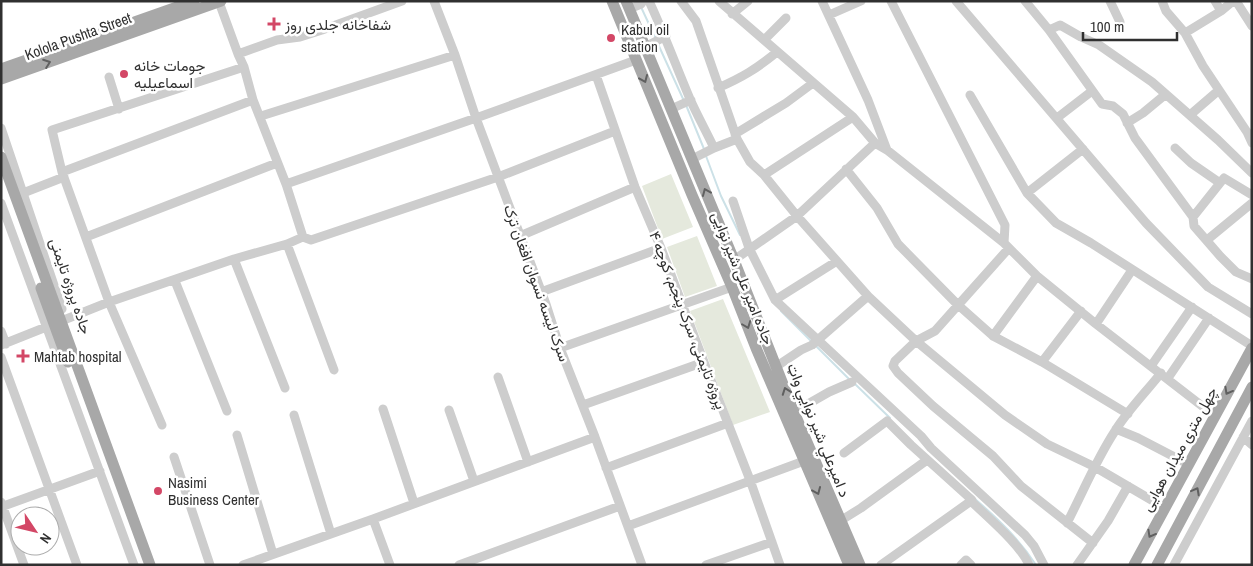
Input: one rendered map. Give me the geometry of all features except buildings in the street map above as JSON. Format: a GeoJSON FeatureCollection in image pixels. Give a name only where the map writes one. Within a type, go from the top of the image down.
{"type":"FeatureCollection","features":[{"type":"Feature","properties":{"kind":"main road"},"geometry":{"type":"LineString","coordinates":[[1,69],[194,1]]}},
{"type":"Feature","properties":{"kind":"main road","name":"جاده امیر علی شیر نوایی"},"geometry":{"type":"LineString","coordinates":[[612,1],[849,565]]}},
{"type":"Feature","properties":{"kind":"main road","name":"Kolola Pushta Street"},"geometry":{"type":"LineString","coordinates":[[1,79],[220,2]]}},
{"type":"Feature","properties":{"kind":"main road","name":"د امیرعلي شیر نوايي واټ"},"geometry":{"type":"LineString","coordinates":[[627,5],[734,260],[794,412],[860,565]]}},
{"type":"Feature","properties":{"kind":"main road","name":"جاده پروژه تایمنی"},"geometry":{"type":"LineString","coordinates":[[1,157],[10,204]]}},
{"type":"Feature","properties":{"kind":"main road","name":"جاده پروژه تایمنی"},"geometry":{"type":"LineString","coordinates":[[1,175],[10,204],[150,565]]}},
{"type":"Feature","properties":{"kind":"main road","name":"جاده پروژه تایمنی"},"geometry":{"type":"LineString","coordinates":[[57,323],[142,565]]}},
{"type":"Feature","properties":{"kind":"main road","name":"چهل متری میدان هوایی"},"geometry":{"type":"LineString","coordinates":[[1134,565],[1252,347]]}},
{"type":"Feature","properties":{"kind":"main road"},"geometry":{"type":"LineString","coordinates":[[1157,565],[1252,387]]}},
{"type":"Feature","properties":{"kind":"street"},"geometry":{"type":"LineString","coordinates":[[238,54],[277,40],[300,37],[322,30],[402,1]]}},
{"type":"Feature","properties":{"kind":"street","name":"سرک لیسه نسوان افغان‌ ترک"},"geometry":{"type":"LineString","coordinates":[[434,1],[560,348],[642,565]]}},
{"type":"Feature","properties":{"kind":"street"},"geometry":{"type":"LineString","coordinates":[[681,1],[696,22],[736,136],[750,162],[764,175],[797,216],[868,296],[916,341],[1005,415],[1047,444],[1095,467],[1165,508]]}},
{"type":"Feature","properties":{"kind":"street"},"geometry":{"type":"LineString","coordinates":[[719,1],[853,117],[875,142],[1006,245],[1037,276],[1096,324],[1215,416]]}},
{"type":"Feature","properties":{"kind":"street"},"geometry":{"type":"LineString","coordinates":[[732,14],[748,1]]}},
{"type":"Feature","properties":{"kind":"street"},"geometry":{"type":"LineString","coordinates":[[822,1],[868,100],[887,150]]}},
{"type":"Feature","properties":{"kind":"street"},"geometry":{"type":"LineString","coordinates":[[829,15],[861,1]]}},
{"type":"Feature","properties":{"kind":"street"},"geometry":{"type":"LineString","coordinates":[[891,1],[1005,225],[1006,245],[935,331],[916,341],[892,366],[898,374],[933,406],[993,456],[1021,486],[1093,542]]}},
{"type":"Feature","properties":{"kind":"street"},"geometry":{"type":"LineString","coordinates":[[956,1],[1146,223],[1208,287],[1252,314]]}},
{"type":"Feature","properties":{"kind":"street"},"geometry":{"type":"LineString","coordinates":[[1024,1],[1049,30],[1102,104],[1114,106],[1123,114],[1135,138],[1193,217],[1194,226],[1236,272],[1252,279]]}},
{"type":"Feature","properties":{"kind":"street"},"geometry":{"type":"LineString","coordinates":[[1110,1],[1120,22]]}},
{"type":"Feature","properties":{"kind":"street"},"geometry":{"type":"LineString","coordinates":[[1162,1],[1166,11],[1185,33],[1247,132],[1252,144]]}},
{"type":"Feature","properties":{"kind":"street"},"geometry":{"type":"LineString","coordinates":[[1215,1],[1221,11]]}},
{"type":"Feature","properties":{"kind":"street"},"geometry":{"type":"LineString","coordinates":[[1185,33],[1235,1],[1252,26]]}},
{"type":"Feature","properties":{"kind":"street"},"geometry":{"type":"LineString","coordinates":[[220,2],[286,184],[303,237]]}},
{"type":"Feature","properties":{"kind":"street"},"geometry":{"type":"LineString","coordinates":[[627,5],[644,2],[662,38],[687,101],[714,148]]}},
{"type":"Feature","properties":{"kind":"street"},"geometry":{"type":"LineString","coordinates":[[764,40],[786,18]]}},
{"type":"Feature","properties":{"kind":"street"},"geometry":{"type":"LineString","coordinates":[[1049,30],[1060,25],[1099,45],[1152,82],[1252,173]]}},
{"type":"Feature","properties":{"kind":"street"},"geometry":{"type":"LineString","coordinates":[[644,46],[662,38]]}},
{"type":"Feature","properties":{"kind":"street"},"geometry":{"type":"LineString","coordinates":[[718,88],[742,78],[777,52]]}},
{"type":"Feature","properties":{"kind":"street"},"geometry":{"type":"LineString","coordinates":[[261,116],[455,55]]}},
{"type":"Feature","properties":{"kind":"street"},"geometry":{"type":"LineString","coordinates":[[286,184],[636,60]]}},
{"type":"Feature","properties":{"kind":"street"},"geometry":{"type":"LineString","coordinates":[[162,425],[109,302],[63,175],[52,130],[244,67]]}},
{"type":"Feature","properties":{"kind":"street","name":"پروژه تایمنی، سرک پنجم، کوچه ۴"},"geometry":{"type":"LineString","coordinates":[[596,75],[635,187],[661,248],[728,422],[780,565]]}},
{"type":"Feature","properties":{"kind":"street"},"geometry":{"type":"LineString","coordinates":[[109,78],[119,109]]}},
{"type":"Feature","properties":{"kind":"street"},"geometry":{"type":"LineString","coordinates":[[692,160],[736,136],[813,83]]}},
{"type":"Feature","properties":{"kind":"street"},"geometry":{"type":"LineString","coordinates":[[1190,115],[1219,90]]}},
{"type":"Feature","properties":{"kind":"street"},"geometry":{"type":"LineString","coordinates":[[1056,118],[1092,91]]}},
{"type":"Feature","properties":{"kind":"street"},"geometry":{"type":"LineString","coordinates":[[1127,123],[1143,113],[1166,94]]}},
{"type":"Feature","properties":{"kind":"street"},"geometry":{"type":"LineString","coordinates":[[970,95],[1027,193],[1056,223],[1091,242],[1252,347]]}},
{"type":"Feature","properties":{"kind":"street"},"geometry":{"type":"LineString","coordinates":[[10,204],[63,175],[254,100]]}},
{"type":"Feature","properties":{"kind":"street"},"geometry":{"type":"LineString","coordinates":[[671,109],[687,101]]}},
{"type":"Feature","properties":{"kind":"street"},"geometry":{"type":"LineString","coordinates":[[764,175],[853,117]]}},
{"type":"Feature","properties":{"kind":"street","name":"جاده پروژه تایمنی"},"geometry":{"type":"LineString","coordinates":[[1,128],[10,204],[156,565]]}},
{"type":"Feature","properties":{"kind":"street"},"geometry":{"type":"LineString","coordinates":[[1,331],[4,344],[109,302],[175,281],[234,259],[287,244],[303,237],[311,240],[498,177],[615,131]]}},
{"type":"Feature","properties":{"kind":"street"},"geometry":{"type":"LineString","coordinates":[[734,260],[797,216],[875,142]]}},
{"type":"Feature","properties":{"kind":"street"},"geometry":{"type":"LineString","coordinates":[[1175,148],[1191,163],[1220,183]]}},
{"type":"Feature","properties":{"kind":"street"},"geometry":{"type":"LineString","coordinates":[[1027,193],[1083,149]]}},
{"type":"Feature","properties":{"kind":"street"},"geometry":{"type":"LineString","coordinates":[[86,237],[278,163]]}},
{"type":"Feature","properties":{"kind":"street"},"geometry":{"type":"LineString","coordinates":[[846,170],[878,208],[898,244],[957,304],[993,336],[1042,362],[1128,414]]}},
{"type":"Feature","properties":{"kind":"street"},"geometry":{"type":"LineString","coordinates":[[1193,217],[1224,178],[1252,196]]}},
{"type":"Feature","properties":{"kind":"street"},"geometry":{"type":"LineString","coordinates":[[520,236],[635,187]]}},
{"type":"Feature","properties":{"kind":"street"},"geometry":{"type":"LineString","coordinates":[[732,201],[748,250],[775,300],[815,342],[1025,535],[1034,546],[1044,565]]}},
{"type":"Feature","properties":{"kind":"street"},"geometry":{"type":"LineString","coordinates":[[1207,240],[1252,203]]}},
{"type":"Feature","properties":{"kind":"street"},"geometry":{"type":"LineString","coordinates":[[287,244],[334,370]]}},
{"type":"Feature","properties":{"kind":"street"},"geometry":{"type":"LineString","coordinates":[[541,292],[661,248]]}},
{"type":"Feature","properties":{"kind":"street"},"geometry":{"type":"LineString","coordinates":[[234,259],[285,388]]}},
{"type":"Feature","properties":{"kind":"street"},"geometry":{"type":"LineString","coordinates":[[775,300],[837,261]]}},
{"type":"Feature","properties":{"kind":"street"},"geometry":{"type":"LineString","coordinates":[[1096,324],[1132,270]]}},
{"type":"Feature","properties":{"kind":"street"},"geometry":{"type":"LineString","coordinates":[[993,336],[1037,276]]}},
{"type":"Feature","properties":{"kind":"street"},"geometry":{"type":"LineString","coordinates":[[175,281],[228,411]]}},
{"type":"Feature","properties":{"kind":"street"},"geometry":{"type":"LineString","coordinates":[[560,348],[682,306],[732,286]]}},
{"type":"Feature","properties":{"kind":"street"},"geometry":{"type":"LineString","coordinates":[[777,366],[815,342],[868,296]]}},
{"type":"Feature","properties":{"kind":"street"},"geometry":{"type":"LineString","coordinates":[[1151,366],[1192,307]]}},
{"type":"Feature","properties":{"kind":"street"},"geometry":{"type":"LineString","coordinates":[[1042,362],[1081,311]]}},
{"type":"Feature","properties":{"kind":"street"},"geometry":{"type":"LineString","coordinates":[[1067,523],[1096,463],[1116,429],[1164,376],[1210,318]]}},
{"type":"Feature","properties":{"kind":"street","name":"جاده پروژه تایمنی"},"geometry":{"type":"LineString","coordinates":[[57,323],[100,471],[134,565]]}},
{"type":"Feature","properties":{"kind":"street"},"geometry":{"type":"LineString","coordinates":[[1,357],[77,565]]}},
{"type":"Feature","properties":{"kind":"street"},"geometry":{"type":"LineString","coordinates":[[583,405],[704,362]]}},
{"type":"Feature","properties":{"kind":"street"},"geometry":{"type":"LineString","coordinates":[[498,377],[528,462]]}},
{"type":"Feature","properties":{"kind":"street"},"geometry":{"type":"LineString","coordinates":[[794,412],[852,382]]}},
{"type":"Feature","properties":{"kind":"street"},"geometry":{"type":"LineString","coordinates":[[383,409],[414,503]]}},
{"type":"Feature","properties":{"kind":"street"},"geometry":{"type":"LineString","coordinates":[[449,410],[474,481]]}},
{"type":"Feature","properties":{"kind":"street"},"geometry":{"type":"LineString","coordinates":[[294,415],[331,534]]}},
{"type":"Feature","properties":{"kind":"street"},"geometry":{"type":"LineString","coordinates":[[844,453],[887,421],[972,500],[1018,546],[1029,565]]}},
{"type":"Feature","properties":{"kind":"street"},"geometry":{"type":"LineString","coordinates":[[1174,565],[1252,421]]}},
{"type":"Feature","properties":{"kind":"street"},"geometry":{"type":"LineString","coordinates":[[606,468],[728,422]]}},
{"type":"Feature","properties":{"kind":"street"},"geometry":{"type":"LineString","coordinates":[[1116,429],[1138,438],[1188,464]]}},
{"type":"Feature","properties":{"kind":"street"},"geometry":{"type":"LineString","coordinates":[[237,435],[273,554]]}},
{"type":"Feature","properties":{"kind":"street"},"geometry":{"type":"LineString","coordinates":[[243,565],[595,437]]}},
{"type":"Feature","properties":{"kind":"street"},"geometry":{"type":"LineString","coordinates":[[1243,437],[1252,445]]}},
{"type":"Feature","properties":{"kind":"street"},"geometry":{"type":"LineString","coordinates":[[174,457],[210,565]]}},
{"type":"Feature","properties":{"kind":"street"},"geometry":{"type":"LineString","coordinates":[[840,521],[927,460]]}},
{"type":"Feature","properties":{"kind":"street"},"geometry":{"type":"LineString","coordinates":[[628,526],[804,461]]}},
{"type":"Feature","properties":{"kind":"street"},"geometry":{"type":"LineString","coordinates":[[24,565],[2,505],[100,471]]}},
{"type":"Feature","properties":{"kind":"street"},"geometry":{"type":"LineString","coordinates":[[1077,565],[1108,521],[1128,486]]}},
{"type":"Feature","properties":{"kind":"street"},"geometry":{"type":"LineString","coordinates":[[881,565],[971,501]]}},
{"type":"Feature","properties":{"kind":"street"},"geometry":{"type":"LineString","coordinates":[[458,565],[620,506]]}},
{"type":"Feature","properties":{"kind":"street"},"geometry":{"type":"LineString","coordinates":[[373,519],[390,565]]}},
{"type":"Feature","properties":{"kind":"street"},"geometry":{"type":"LineString","coordinates":[[706,565],[772,542]]}},
{"type":"Feature","properties":{"kind":"street"},"geometry":{"type":"LineString","coordinates":[[961,565],[966,560],[971,565]]}},
{"type":"Feature","properties":{"kind":"shaded area"},"geometry":{"type":"Polygon","coordinates":[[[671,174],[693,227],[662,239],[642,186],[671,174]]]}},
{"type":"Feature","properties":{"kind":"shaded area"},"geometry":{"type":"Polygon","coordinates":[[[697,236],[717,286],[685,297],[667,247],[697,236]]]}},
{"type":"Feature","properties":{"kind":"shaded area"},"geometry":{"type":"Polygon","coordinates":[[[723,299],[770,412],[733,425],[690,311],[723,299]]]}},
{"type":"Feature","properties":{"kind":"waterway"},"geometry":{"type":"LineString","coordinates":[[641,7],[655,37]]}},
{"type":"Feature","properties":{"kind":"waterway"},"geometry":{"type":"LineString","coordinates":[[658,44],[684,101]]}},
{"type":"Feature","properties":{"kind":"waterway"},"geometry":{"type":"LineString","coordinates":[[686,105],[704,149]]}},
{"type":"Feature","properties":{"kind":"waterway"},"geometry":{"type":"LineString","coordinates":[[706,156],[721,196],[740,235]]}},
{"type":"Feature","properties":{"kind":"waterway"},"geometry":{"type":"LineString","coordinates":[[781,311],[811,341]]}},
{"type":"Feature","properties":{"kind":"waterway"},"geometry":{"type":"LineString","coordinates":[[816,346],[850,380]]}},
{"type":"Feature","properties":{"kind":"waterway"},"geometry":{"type":"LineString","coordinates":[[854,383],[890,418]]}},
{"type":"Feature","properties":{"kind":"waterway"},"geometry":{"type":"LineString","coordinates":[[975,499],[1008,530],[1036,565]]}},
{"type":"Feature","properties":{"kind":"place","name":"شفاخانه جلدی روز"},"geometry":{"type":"Point","coordinates":[274,24]}},
{"type":"Feature","properties":{"kind":"place","name":"Kabul oil station"},"geometry":{"type":"Point","coordinates":[611,38]}},
{"type":"Feature","properties":{"kind":"place","name":"جومات خانه اسماعيليه"},"geometry":{"type":"Point","coordinates":[124,74]}},
{"type":"Feature","properties":{"kind":"place","name":"Mahtab hospital"},"geometry":{"type":"Point","coordinates":[23,356]}},
{"type":"Feature","properties":{"kind":"place","name":"Nasimi Business Center"},"geometry":{"type":"Point","coordinates":[158,491]}}]}
